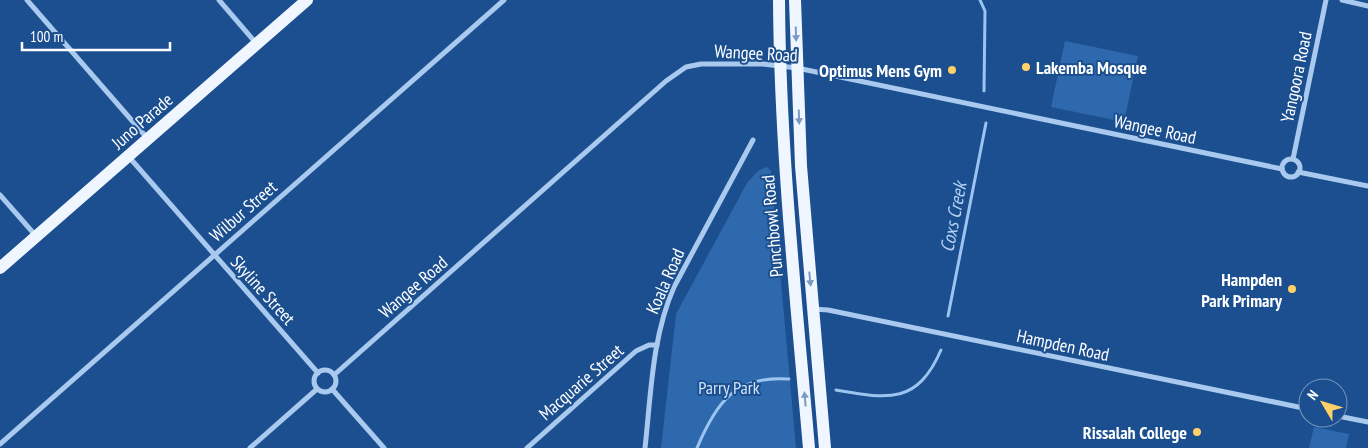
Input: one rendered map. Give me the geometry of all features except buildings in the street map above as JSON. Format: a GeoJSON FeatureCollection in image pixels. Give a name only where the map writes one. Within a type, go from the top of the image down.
{"type":"FeatureCollection","features":[{"type":"Feature","properties":{"kind":"main road","name":"Juno Parade"},"geometry":{"type":"LineString","coordinates":[[0,268],[149,140],[307,0]]}},
{"type":"Feature","properties":{"kind":"main road","name":"Punchbowl Road"},"geometry":{"type":"LineString","coordinates":[[779,0],[785,183],[809,448]]}},
{"type":"Feature","properties":{"kind":"main road","name":"Punchbowl Road"},"geometry":{"type":"LineString","coordinates":[[795,0],[801,166],[825,448]]}},
{"type":"Feature","properties":{"kind":"street"},"geometry":{"type":"LineString","coordinates":[[27,0],[149,140]]}},
{"type":"Feature","properties":{"kind":"street"},"geometry":{"type":"LineString","coordinates":[[219,0],[257,44]]}},
{"type":"Feature","properties":{"kind":"street","name":"Wilbur Street"},"geometry":{"type":"LineString","coordinates":[[0,444],[504,0]]}},
{"type":"Feature","properties":{"kind":"street","name":"Yangoora Road"},"geometry":{"type":"LineString","coordinates":[[1293,159],[1326,0]]}},
{"type":"Feature","properties":{"kind":"street"},"geometry":{"type":"LineString","coordinates":[[1342,0],[1368,6]]}},
{"type":"Feature","properties":{"kind":"street","name":"Wangee Road"},"geometry":{"type":"LineString","coordinates":[[334,375],[677,72],[686,67],[701,64],[797,68],[1282,169]]}},
{"type":"Feature","properties":{"kind":"street","name":"Koala Road"},"geometry":{"type":"LineString","coordinates":[[645,448],[660,322],[674,287],[753,140]]}},
{"type":"Feature","properties":{"kind":"street","name":"Skyline Street"},"geometry":{"type":"LineString","coordinates":[[128,157],[318,373]]}},
{"type":"Feature","properties":{"kind":"street"},"geometry":{"type":"LineString","coordinates":[[1293,159],[1299,164],[1298,172],[1294,176],[1289,176],[1282,169],[1285,161],[1293,159]]}},
{"type":"Feature","properties":{"kind":"street"},"geometry":{"type":"LineString","coordinates":[[1298,172],[1368,186]]}},
{"type":"Feature","properties":{"kind":"street"},"geometry":{"type":"LineString","coordinates":[[0,195],[36,237]]}},
{"type":"Feature","properties":{"kind":"street","name":"Hampden Road"},"geometry":{"type":"LineString","coordinates":[[813,308],[1298,407]]}},
{"type":"Feature","properties":{"kind":"street","name":"Macquarie Street"},"geometry":{"type":"LineString","coordinates":[[527,448],[636,352],[649,346],[657,345]]}},
{"type":"Feature","properties":{"kind":"street"},"geometry":{"type":"LineString","coordinates":[[325,370],[334,375],[336,381],[332,389],[326,392],[317,389],[314,379],[318,373],[325,370]]}},
{"type":"Feature","properties":{"kind":"street"},"geometry":{"type":"LineString","coordinates":[[250,448],[317,389]]}},
{"type":"Feature","properties":{"kind":"street"},"geometry":{"type":"LineString","coordinates":[[332,389],[384,448]]}},
{"type":"Feature","properties":{"kind":"street"},"geometry":{"type":"LineString","coordinates":[[1348,418],[1368,422]]}},
{"type":"Feature","properties":{"kind":"green space"},"geometry":{"type":"Polygon","coordinates":[[[1065,41],[1138,56],[1124,122],[1051,107],[1065,41]]]}},
{"type":"Feature","properties":{"kind":"green space","name":"Parry Park"},"geometry":{"type":"Polygon","coordinates":[[[767,167],[771,171],[796,448],[661,448],[676,314],[747,183],[758,171],[767,167]]]}},
{"type":"Feature","properties":{"kind":"green space"},"geometry":{"type":"Polygon","coordinates":[[[1314,428],[1349,434],[1346,448],[1309,448],[1314,428]]]}},
{"type":"Feature","properties":{"kind":"waterway","name":"Coxs Creek"},"geometry":{"type":"LineString","coordinates":[[980,0],[985,11],[984,91]]}},
{"type":"Feature","properties":{"kind":"waterway","name":"Coxs Creek"},"geometry":{"type":"LineString","coordinates":[[948,316],[986,123]]}},
{"type":"Feature","properties":{"kind":"waterway","name":"Coxs Creek"},"geometry":{"type":"LineString","coordinates":[[836,390],[886,396],[899,394],[911,389],[922,381],[932,368],[941,350]]}},
{"type":"Feature","properties":{"kind":"waterway","name":"Coxs Creek"},"geometry":{"type":"LineString","coordinates":[[697,448],[720,405],[730,395],[741,387],[755,382],[770,379],[789,379]]}},
{"type":"Feature","properties":{"kind":"place","name":"Lakemba Mosque"},"geometry":{"type":"Point","coordinates":[1026,67]}},
{"type":"Feature","properties":{"kind":"place","name":"Optimus Mens Gym"},"geometry":{"type":"Point","coordinates":[952,70]}},
{"type":"Feature","properties":{"kind":"place","name":"Hampden Park Primary"},"geometry":{"type":"Point","coordinates":[1292,289]}},
{"type":"Feature","properties":{"kind":"place","name":"Rissalah College"},"geometry":{"type":"Point","coordinates":[1197,432]}}]}
